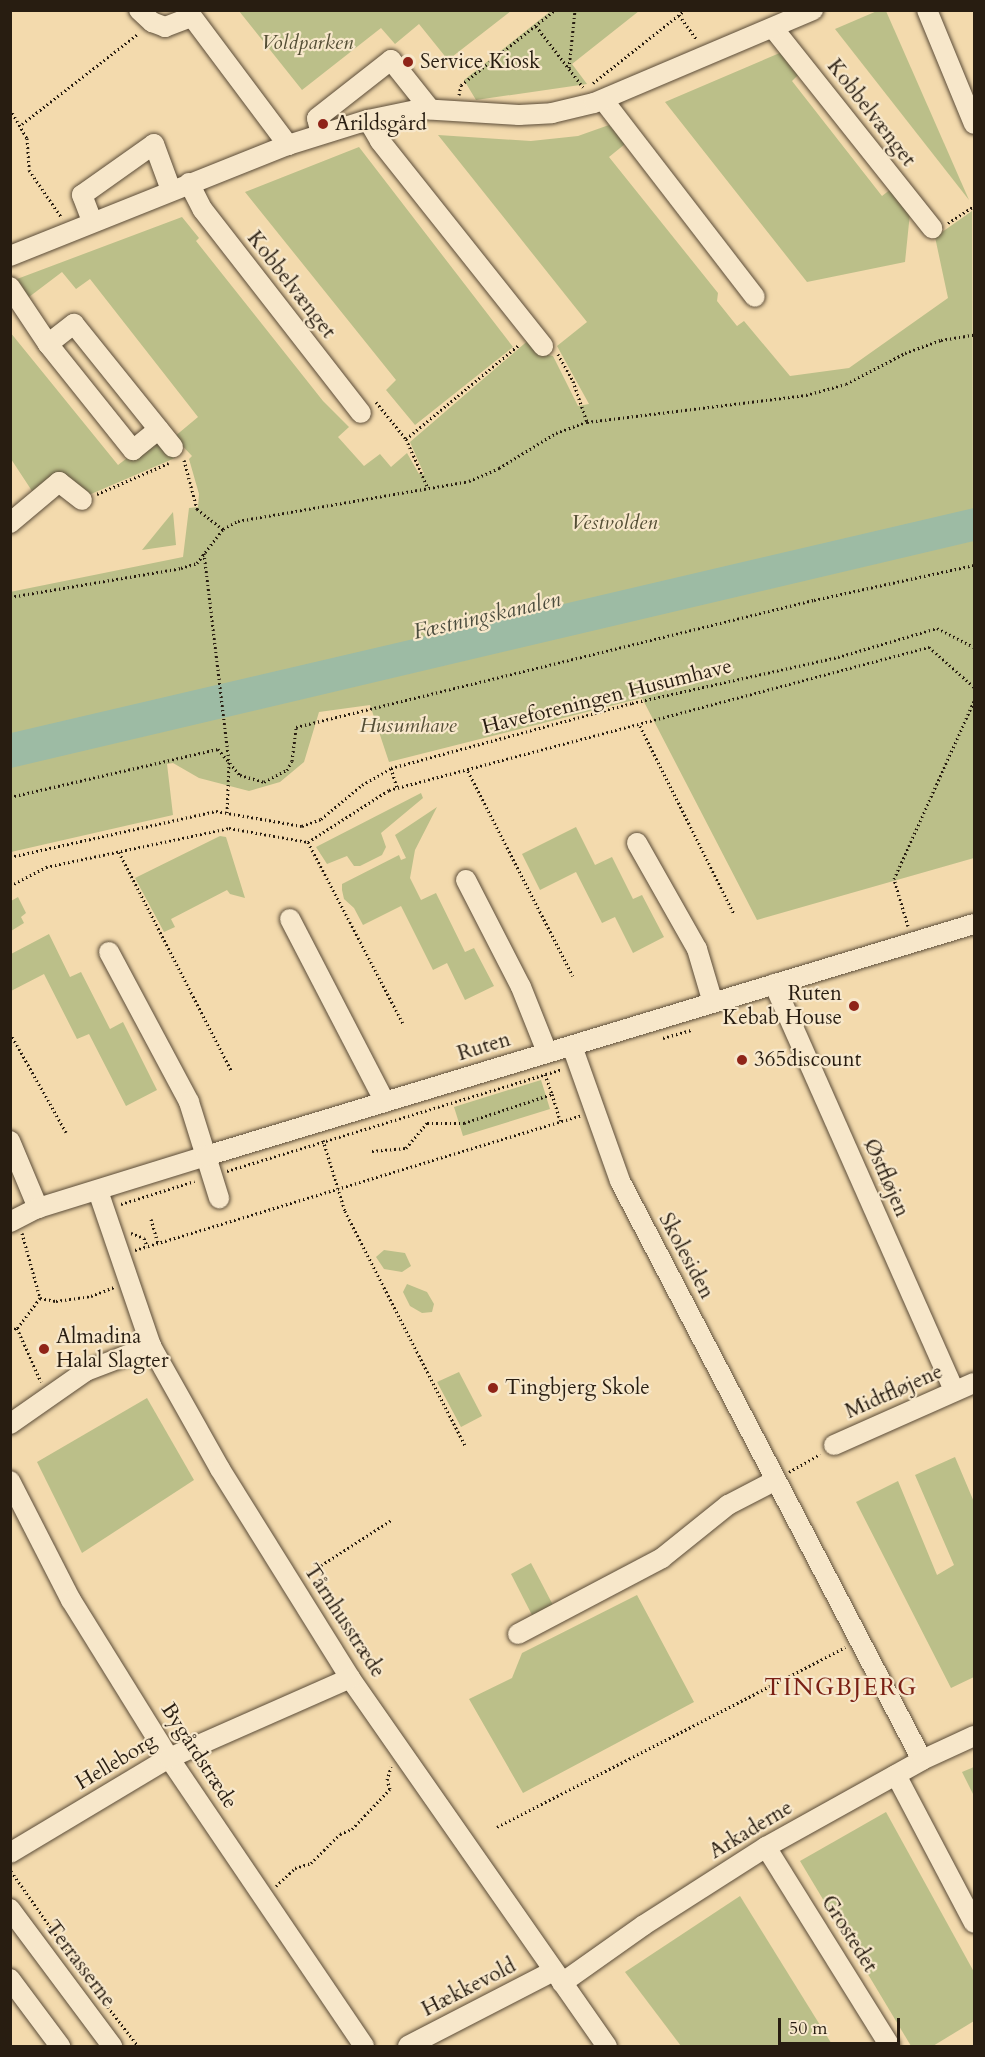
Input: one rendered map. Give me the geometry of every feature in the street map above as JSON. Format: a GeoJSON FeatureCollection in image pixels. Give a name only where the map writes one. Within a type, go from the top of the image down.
{"type":"FeatureCollection","features":[{"type":"Feature","properties":{"kind":"street"},"geometry":{"type":"LineString","coordinates":[[10,256],[69,230],[288,145],[368,120],[430,109],[519,115],[552,113],[604,101],[813,10]]}},
{"type":"Feature","properties":{"kind":"street"},"geometry":{"type":"LineString","coordinates":[[927,10],[975,124]]}},
{"type":"Feature","properties":{"kind":"street"},"geometry":{"type":"LineString","coordinates":[[145,16],[165,27],[189,14],[288,145]]}},
{"type":"Feature","properties":{"kind":"street","name":"Kobbelvænget"},"geometry":{"type":"LineString","coordinates":[[773,28],[932,228]]}},
{"type":"Feature","properties":{"kind":"street"},"geometry":{"type":"LineString","coordinates":[[321,134],[317,118],[391,60],[430,109]]}},
{"type":"Feature","properties":{"kind":"street"},"geometry":{"type":"LineString","coordinates":[[604,101],[754,297]]}},
{"type":"Feature","properties":{"kind":"street"},"geometry":{"type":"LineString","coordinates":[[368,120],[380,141],[538,340]]}},
{"type":"Feature","properties":{"kind":"street"},"geometry":{"type":"LineString","coordinates":[[92,221],[82,195],[154,144],[171,190]]}},
{"type":"Feature","properties":{"kind":"street","name":"Kobbelvænget"},"geometry":{"type":"LineString","coordinates":[[189,183],[203,210],[361,413]]}},
{"type":"Feature","properties":{"kind":"street"},"geometry":{"type":"LineString","coordinates":[[10,287],[48,344],[133,450],[159,429]]}},
{"type":"Feature","properties":{"kind":"street"},"geometry":{"type":"LineString","coordinates":[[48,344],[74,324],[178,452]]}},
{"type":"Feature","properties":{"kind":"street"},"geometry":{"type":"LineString","coordinates":[[11,523],[59,482],[82,500]]}},
{"type":"Feature","properties":{"kind":"street"},"geometry":{"type":"LineString","coordinates":[[637,843],[697,949],[713,1003]]}},
{"type":"Feature","properties":{"kind":"street"},"geometry":{"type":"LineString","coordinates":[[466,880],[521,987],[547,1053]]}},
{"type":"Feature","properties":{"kind":"street"},"geometry":{"type":"LineString","coordinates":[[290,919],[385,1102]]}},
{"type":"Feature","properties":{"kind":"street","name":"Ruten"},"geometry":{"type":"LineString","coordinates":[[16,1227],[38,1208],[547,1053],[575,1055],[713,1003],[975,924]]}},
{"type":"Feature","properties":{"kind":"street"},"geometry":{"type":"LineString","coordinates":[[109,952],[189,1102],[219,1198]]}},
{"type":"Feature","properties":{"kind":"street","name":"Østfløjen"},"geometry":{"type":"LineString","coordinates":[[774,984],[954,1391]]}},
{"type":"Feature","properties":{"kind":"street","name":"Skolesiden"},"geometry":{"type":"LineString","coordinates":[[575,1055],[620,1181],[922,1760]]}},
{"type":"Feature","properties":{"kind":"street"},"geometry":{"type":"LineString","coordinates":[[10,1141],[38,1208]]}},
{"type":"Feature","properties":{"kind":"street","name":"Tårnhusstræde"},"geometry":{"type":"LineString","coordinates":[[98,1191],[151,1346],[292,1584],[350,1678],[607,2046]]}},
{"type":"Feature","properties":{"kind":"street"},"geometry":{"type":"LineString","coordinates":[[10,1424],[86,1371],[151,1346]]}},
{"type":"Feature","properties":{"kind":"street","name":"Midtfløjene"},"geometry":{"type":"LineString","coordinates":[[834,1445],[975,1383]]}},
{"type":"Feature","properties":{"kind":"street"},"geometry":{"type":"LineString","coordinates":[[518,1634],[662,1558],[728,1505],[776,1480]]}},
{"type":"Feature","properties":{"kind":"street","name":"Bygårdstræde"},"geometry":{"type":"LineString","coordinates":[[10,1481],[71,1600],[169,1758],[364,2046]]}},
{"type":"Feature","properties":{"kind":"street","name":"Helleborg"},"geometry":{"type":"LineString","coordinates":[[10,1853],[169,1758],[350,1678]]}},
{"type":"Feature","properties":{"kind":"street","name":"Arkaderne"},"geometry":{"type":"LineString","coordinates":[[557,1977],[766,1847],[922,1760],[975,1736]]}},
{"type":"Feature","properties":{"kind":"street"},"geometry":{"type":"LineString","coordinates":[[896,1775],[975,1923]]}},
{"type":"Feature","properties":{"kind":"street","name":"Grostedet"},"geometry":{"type":"LineString","coordinates":[[766,1847],[890,2046]]}},
{"type":"Feature","properties":{"kind":"street","name":"Terrasserne"},"geometry":{"type":"LineString","coordinates":[[10,1909],[112,2046]]}},
{"type":"Feature","properties":{"kind":"street","name":"Hækkevold"},"geometry":{"type":"LineString","coordinates":[[408,2046],[557,1977]]}},
{"type":"Feature","properties":{"kind":"street"},"geometry":{"type":"LineString","coordinates":[[10,1979],[60,2046]]}},
{"type":"Feature","properties":{"kind":"path"},"geometry":{"type":"LineString","coordinates":[[456,109],[462,84],[555,10]]}},
{"type":"Feature","properties":{"kind":"path"},"geometry":{"type":"LineString","coordinates":[[569,68],[575,10]]}},
{"type":"Feature","properties":{"kind":"path"},"geometry":{"type":"LineString","coordinates":[[536,26],[584,90],[685,10]]}},
{"type":"Feature","properties":{"kind":"path"},"geometry":{"type":"LineString","coordinates":[[679,15],[706,57]]}},
{"type":"Feature","properties":{"kind":"path"},"geometry":{"type":"LineString","coordinates":[[22,124],[145,16]]}},
{"type":"Feature","properties":{"kind":"path"},"geometry":{"type":"LineString","coordinates":[[10,109],[22,124],[29,170],[69,230]]}},
{"type":"Feature","properties":{"kind":"path"},"geometry":{"type":"LineString","coordinates":[[932,228],[943,226],[975,206]]}},
{"type":"Feature","properties":{"kind":"path"},"geometry":{"type":"LineString","coordinates":[[10,597],[181,568],[196,563],[223,529],[238,521],[469,480],[499,468],[556,433],[587,422],[806,395],[846,384],[914,350],[975,335]]}},
{"type":"Feature","properties":{"kind":"path"},"geometry":{"type":"LineString","coordinates":[[406,439],[538,340],[557,352],[573,381],[587,422]]}},
{"type":"Feature","properties":{"kind":"path"},"geometry":{"type":"LineString","coordinates":[[361,413],[376,402],[406,439],[428,488]]}},
{"type":"Feature","properties":{"kind":"path"},"geometry":{"type":"LineString","coordinates":[[82,500],[178,452],[192,478],[197,509],[223,529]]}},
{"type":"Feature","properties":{"kind":"path"},"geometry":{"type":"LineString","coordinates":[[204,553],[229,762],[227,813]]}},
{"type":"Feature","properties":{"kind":"path"},"geometry":{"type":"LineString","coordinates":[[10,797],[218,749],[240,775],[264,782],[287,770],[292,761],[296,727],[814,600],[975,565]]}},
{"type":"Feature","properties":{"kind":"path","name":"Haveforeningen Husumhave"},"geometry":{"type":"LineString","coordinates":[[10,857],[216,811],[302,826],[321,819],[362,785],[391,768],[632,703],[838,657],[937,628],[975,647]]}},
{"type":"Feature","properties":{"kind":"path"},"geometry":{"type":"LineString","coordinates":[[10,886],[46,867],[229,828],[308,842],[397,788],[640,726],[929,647],[975,687]]}},
{"type":"Feature","properties":{"kind":"path"},"geometry":{"type":"LineString","coordinates":[[913,942],[894,879],[975,701]]}},
{"type":"Feature","properties":{"kind":"path"},"geometry":{"type":"LineString","coordinates":[[640,726],[735,914]]}},
{"type":"Feature","properties":{"kind":"path"},"geometry":{"type":"LineString","coordinates":[[391,768],[397,788]]}},
{"type":"Feature","properties":{"kind":"path"},"geometry":{"type":"LineString","coordinates":[[468,771],[573,976]]}},
{"type":"Feature","properties":{"kind":"path"},"geometry":{"type":"LineString","coordinates":[[308,842],[404,1024]]}},
{"type":"Feature","properties":{"kind":"path"},"geometry":{"type":"LineString","coordinates":[[119,852],[232,1072]]}},
{"type":"Feature","properties":{"kind":"path"},"geometry":{"type":"LineString","coordinates":[[662,1039],[694,1029]]}},
{"type":"Feature","properties":{"kind":"path"},"geometry":{"type":"LineString","coordinates":[[10,1034],[66,1132]]}},
{"type":"Feature","properties":{"kind":"path"},"geometry":{"type":"LineString","coordinates":[[324,1142],[545,1074],[575,1055]]}},
{"type":"Feature","properties":{"kind":"path"},"geometry":{"type":"LineString","coordinates":[[545,1074],[560,1122]]}},
{"type":"Feature","properties":{"kind":"path"},"geometry":{"type":"LineString","coordinates":[[372,1151],[406,1148],[427,1123],[464,1123],[552,1094]]}},
{"type":"Feature","properties":{"kind":"path"},"geometry":{"type":"LineString","coordinates":[[119,1254],[594,1112]]}},
{"type":"Feature","properties":{"kind":"path"},"geometry":{"type":"LineString","coordinates":[[317,1122],[345,1211],[466,1447]]}},
{"type":"Feature","properties":{"kind":"path"},"geometry":{"type":"LineString","coordinates":[[151,1219],[158,1243]]}},
{"type":"Feature","properties":{"kind":"path"},"geometry":{"type":"LineString","coordinates":[[16,1227],[40,1298]]}},
{"type":"Feature","properties":{"kind":"path"},"geometry":{"type":"LineString","coordinates":[[40,1298],[56,1301],[91,1296],[129,1282]]}},
{"type":"Feature","properties":{"kind":"path"},"geometry":{"type":"LineString","coordinates":[[10,1330],[17,1328],[40,1298]]}},
{"type":"Feature","properties":{"kind":"path"},"geometry":{"type":"LineString","coordinates":[[17,1328],[48,1398]]}},
{"type":"Feature","properties":{"kind":"path"},"geometry":{"type":"LineString","coordinates":[[776,1480],[834,1445]]}},
{"type":"Feature","properties":{"kind":"path"},"geometry":{"type":"LineString","coordinates":[[292,1584],[393,1519]]}},
{"type":"Feature","properties":{"kind":"path"},"geometry":{"type":"LineString","coordinates":[[497,1827],[860,1639]]}},
{"type":"Feature","properties":{"kind":"path"},"geometry":{"type":"LineString","coordinates":[[262,1894],[285,1882],[295,1868],[311,1863],[340,1834],[352,1828],[390,1789],[388,1771],[403,1752]]}},
{"type":"Feature","properties":{"kind":"path"},"geometry":{"type":"LineString","coordinates":[[10,1869],[86,1979]]}},
{"type":"Feature","properties":{"kind":"path"},"geometry":{"type":"LineString","coordinates":[[93,1988],[138,2046]]}},
{"type":"Feature","properties":{"kind":"green space"},"geometry":{"type":"Polygon","coordinates":[[[552,10],[639,11],[572,64],[587,84],[476,100],[464,80],[552,10]]]}},
{"type":"Feature","properties":{"kind":"green space","name":"Voldparken"},"geometry":{"type":"Polygon","coordinates":[[[239,11],[511,11],[448,60],[419,24],[395,44],[381,28],[302,90],[239,11]]]}},
{"type":"Feature","properties":{"kind":"green space"},"geometry":{"type":"Polygon","coordinates":[[[877,11],[886,11],[969,200],[835,29],[877,11]]]}},
{"type":"Feature","properties":{"kind":"green space"},"geometry":{"type":"Polygon","coordinates":[[[782,52],[799,74],[792,81],[882,196],[891,189],[910,213],[905,262],[807,282],[665,102],[782,52]]]}},
{"type":"Feature","properties":{"kind":"green space"},"geometry":{"type":"Polygon","coordinates":[[[609,125],[625,144],[609,157],[718,293],[717,301],[737,326],[744,321],[790,376],[849,368],[948,298],[935,237],[972,211],[974,858],[757,920],[642,698],[389,762],[370,705],[319,712],[304,762],[280,782],[249,791],[199,778],[173,763],[167,764],[173,815],[11,852],[10,592],[183,557],[189,508],[198,507],[199,494],[189,459],[192,456],[174,437],[198,417],[90,279],[76,289],[62,272],[29,297],[17,279],[182,217],[199,238],[196,241],[323,401],[349,427],[338,437],[364,466],[380,454],[391,467],[407,453],[419,474],[424,474],[410,442],[531,338],[543,354],[553,356],[578,406],[589,404],[557,346],[587,322],[438,135],[531,141],[578,136],[609,125]]]}},
{"type":"Feature","properties":{"kind":"green space"},"geometry":{"type":"Polygon","coordinates":[[[359,147],[513,347],[415,425],[386,390],[396,380],[245,192],[359,147]]]}},
{"type":"Feature","properties":{"kind":"green space"},"geometry":{"type":"Polygon","coordinates":[[[10,332],[118,465],[157,435],[175,458],[84,497],[79,491],[34,494],[11,459],[10,332]]]}},
{"type":"Feature","properties":{"kind":"green space"},"geometry":{"type":"Polygon","coordinates":[[[173,512],[176,545],[142,550],[173,512]]]}},
{"type":"Feature","properties":{"kind":"green space"},"geometry":{"type":"Polygon","coordinates":[[[421,793],[423,798],[381,833],[386,847],[382,855],[360,866],[354,866],[347,856],[327,864],[316,847],[421,793]]]}},
{"type":"Feature","properties":{"kind":"green space"},"geometry":{"type":"Polygon","coordinates":[[[437,807],[415,850],[410,878],[421,900],[436,893],[465,952],[474,948],[494,986],[465,1000],[447,963],[433,970],[401,906],[363,925],[354,908],[344,899],[342,890],[342,884],[399,855],[401,860],[406,858],[395,835],[437,807]]]}},
{"type":"Feature","properties":{"kind":"green space"},"geometry":{"type":"Polygon","coordinates":[[[576,827],[595,865],[612,857],[633,899],[642,895],[664,937],[633,953],[615,917],[602,923],[576,872],[540,890],[522,854],[576,827]]]}},
{"type":"Feature","properties":{"kind":"green space"},"geometry":{"type":"Polygon","coordinates":[[[220,836],[226,837],[245,898],[230,894],[227,890],[171,919],[175,927],[164,932],[135,878],[220,836]]]}},
{"type":"Feature","properties":{"kind":"green space"},"geometry":{"type":"Polygon","coordinates":[[[18,897],[26,913],[21,917],[24,923],[11,931],[11,901],[18,897]]]}},
{"type":"Feature","properties":{"kind":"green space"},"geometry":{"type":"Polygon","coordinates":[[[49,934],[70,977],[81,972],[110,1029],[123,1022],[157,1090],[126,1106],[89,1034],[77,1039],[44,974],[11,991],[11,954],[49,934]]]}},
{"type":"Feature","properties":{"kind":"green space"},"geometry":{"type":"Polygon","coordinates":[[[541,1080],[550,1109],[463,1136],[454,1107],[541,1080]]]}},
{"type":"Feature","properties":{"kind":"green space"},"geometry":{"type":"Polygon","coordinates":[[[384,1250],[405,1253],[411,1266],[402,1272],[384,1269],[376,1257],[384,1250]]]}},
{"type":"Feature","properties":{"kind":"green space"},"geometry":{"type":"Polygon","coordinates":[[[407,1284],[427,1292],[434,1304],[432,1312],[422,1313],[410,1306],[403,1292],[407,1284]]]}},
{"type":"Feature","properties":{"kind":"green space"},"geometry":{"type":"Polygon","coordinates":[[[459,1372],[482,1416],[461,1427],[437,1382],[459,1372]]]}},
{"type":"Feature","properties":{"kind":"green space"},"geometry":{"type":"Polygon","coordinates":[[[147,1398],[194,1480],[82,1553],[37,1462],[147,1398]]]}},
{"type":"Feature","properties":{"kind":"green space"},"geometry":{"type":"Polygon","coordinates":[[[955,1457],[974,1502],[974,1677],[951,1688],[856,1502],[898,1481],[937,1575],[954,1565],[915,1475],[955,1457]]]}},
{"type":"Feature","properties":{"kind":"green space"},"geometry":{"type":"Polygon","coordinates":[[[531,1563],[554,1607],[533,1617],[511,1574],[531,1563]]]}},
{"type":"Feature","properties":{"kind":"green space"},"geometry":{"type":"Polygon","coordinates":[[[637,1595],[694,1702],[523,1793],[469,1699],[512,1678],[522,1653],[637,1595]]]}},
{"type":"Feature","properties":{"kind":"green space"},"geometry":{"type":"Polygon","coordinates":[[[974,1767],[974,1796],[962,1772],[974,1767]]]}},
{"type":"Feature","properties":{"kind":"green space"},"geometry":{"type":"Polygon","coordinates":[[[886,1812],[974,1972],[974,2021],[933,2046],[911,2046],[800,1861],[886,1812]]]}},
{"type":"Feature","properties":{"kind":"green space"},"geometry":{"type":"Polygon","coordinates":[[[740,1896],[833,2046],[681,2046],[625,1972],[740,1896]]]}},
{"type":"Feature","properties":{"kind":"shaded area"},"geometry":{"type":"Polygon","coordinates":[[[974,508],[974,541],[11,768],[11,733],[974,508]]]}},
{"type":"Feature","properties":{"kind":"place","name":"Service Kiosk"},"geometry":{"type":"Point","coordinates":[408,62]}},
{"type":"Feature","properties":{"kind":"place","name":"Arildsgård"},"geometry":{"type":"Point","coordinates":[323,124]}},
{"type":"Feature","properties":{"kind":"place","name":"Ruten Kebab House"},"geometry":{"type":"Point","coordinates":[854,1006]}},
{"type":"Feature","properties":{"kind":"place","name":"365discount"},"geometry":{"type":"Point","coordinates":[742,1060]}},
{"type":"Feature","properties":{"kind":"place","name":"Almadina Halal Slagter"},"geometry":{"type":"Point","coordinates":[44,1349]}},
{"type":"Feature","properties":{"kind":"place","name":"Tingbjerg Skole"},"geometry":{"type":"Point","coordinates":[493,1388]}},
{"type":"Feature","properties":{"kind":"district","name":"TINGBJERG"},"geometry":{"type":"Point","coordinates":[841,1688]}},
{"type":"Feature","properties":{"kind":"park label","name":"Vestvolden"},"geometry":{"type":"Point","coordinates":[614,523]}},
{"type":"Feature","properties":{"kind":"park label","name":"Husumhave"},"geometry":{"type":"Point","coordinates":[408,726]}},
{"type":"Feature","properties":{"kind":"water label","name":"Fæstningskanalen"},"geometry":{"type":"Point","coordinates":[487,616]}}]}
